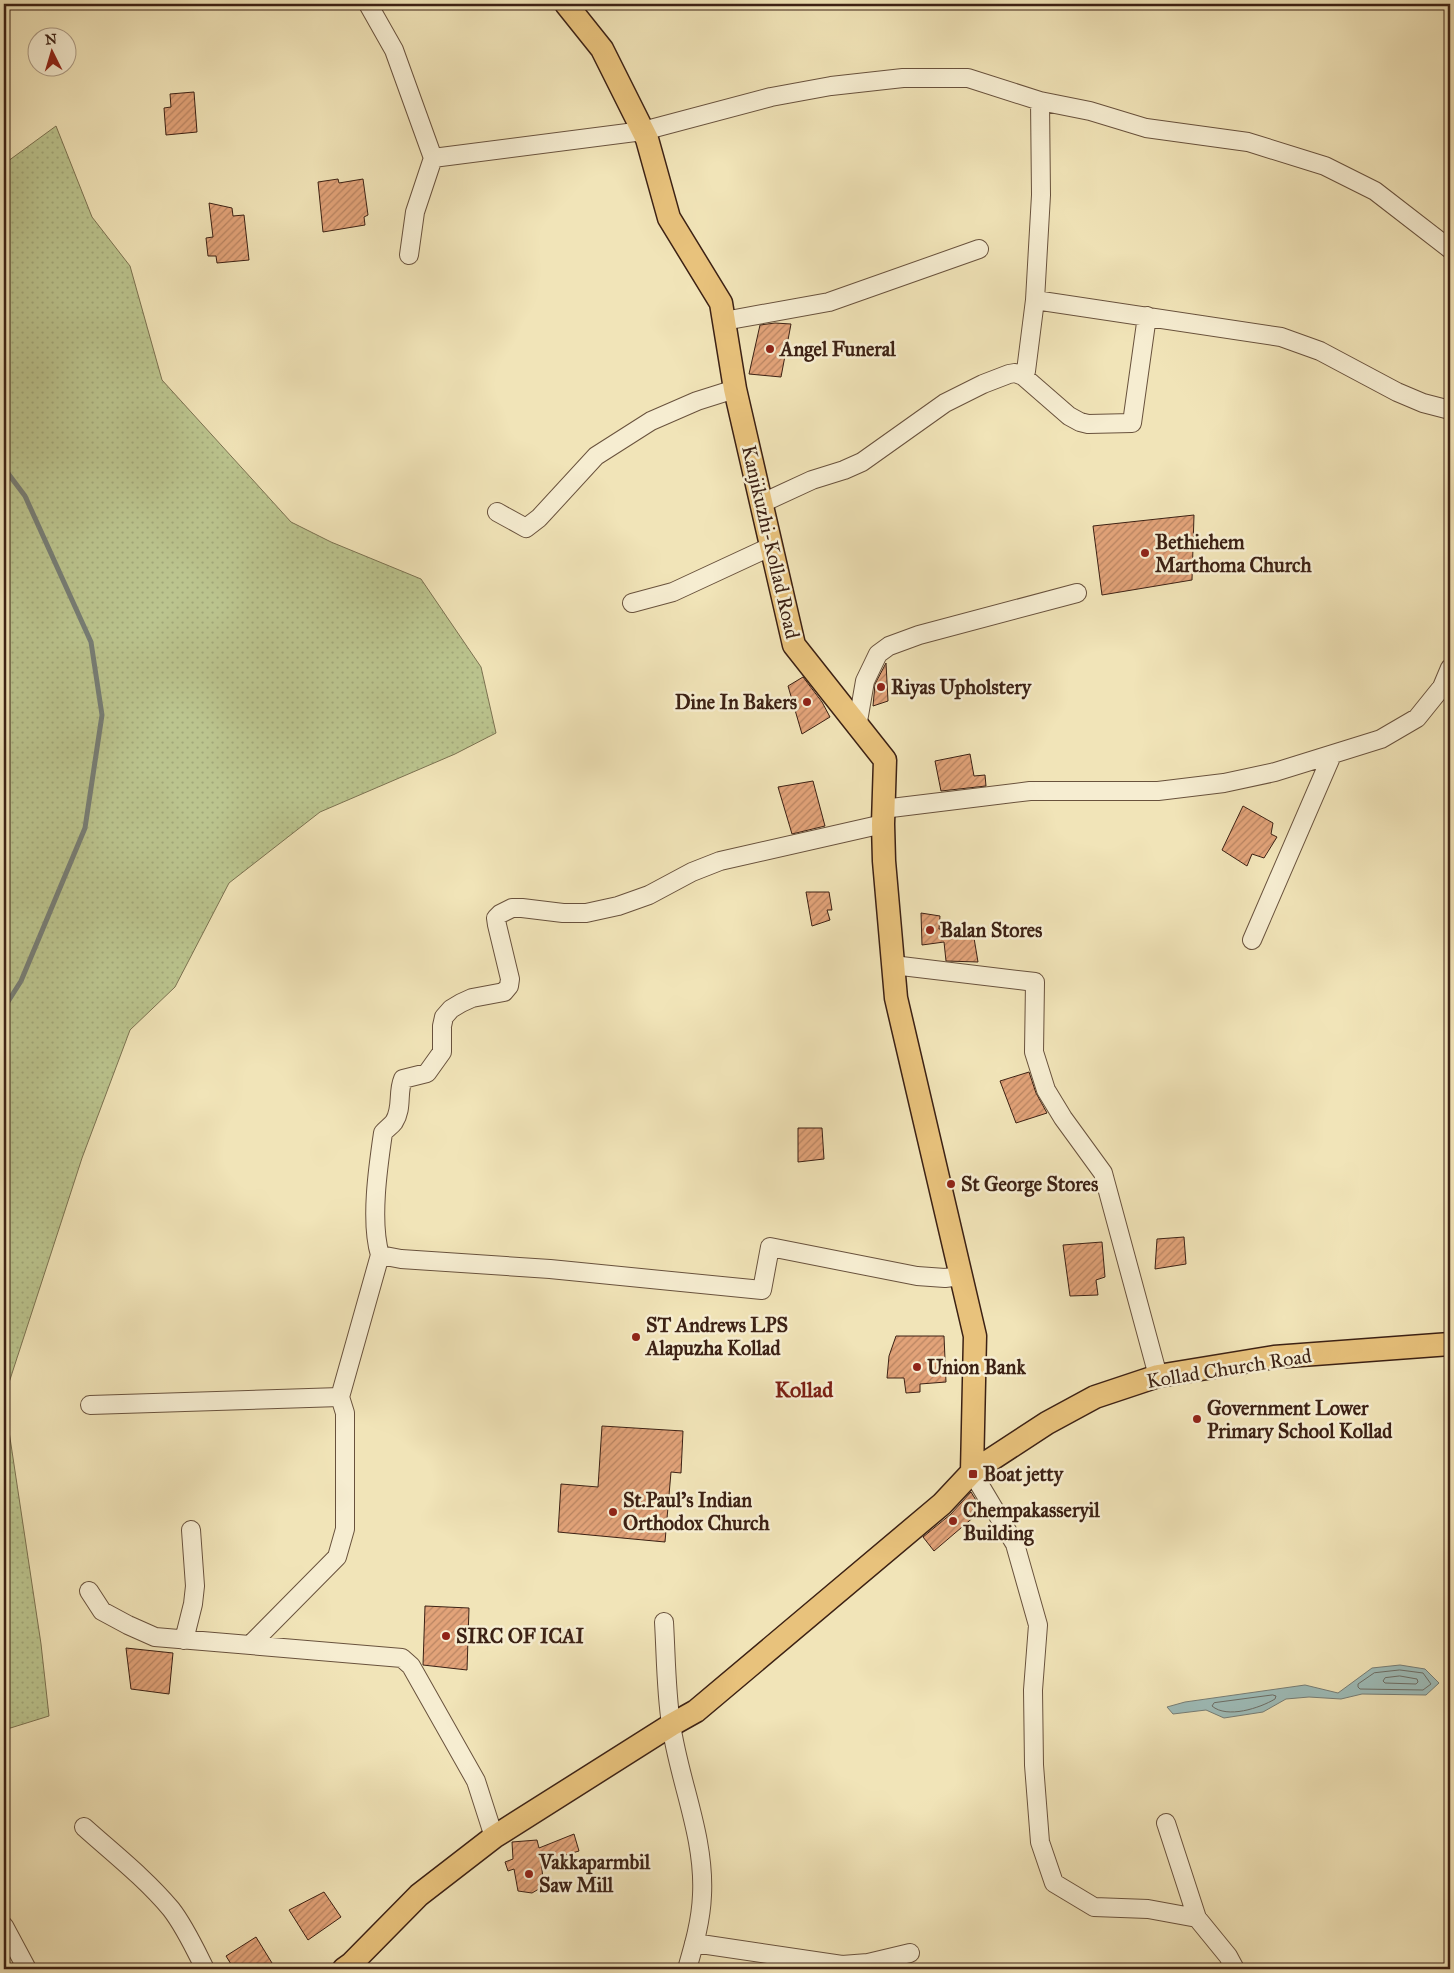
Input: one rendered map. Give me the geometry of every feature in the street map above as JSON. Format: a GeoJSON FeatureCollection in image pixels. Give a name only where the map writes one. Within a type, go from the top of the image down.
{"type":"FeatureCollection","features":[{"type":"Feature","properties":{"kind":"main road","name":"Kanjikuzhi-Kollad Road"},"geometry":{"type":"LineString","coordinates":[[566,4],[602,49],[647,139],[669,218],[722,303],[735,389],[794,645],[885,760],[883,817],[896,998],[975,1336],[972,1472]]}},
{"type":"Feature","properties":{"kind":"main road","name":"Kollad Church Road"},"geometry":{"type":"LineString","coordinates":[[344,1969],[352,1964],[418,1895],[494,1838],[696,1711],[942,1504],[972,1472],[1047,1423],[1095,1397],[1158,1376],[1274,1358],[1450,1344]]}},
{"type":"Feature","properties":{"kind":"street"},"geometry":{"type":"LineString","coordinates":[[368,4],[394,50],[433,158],[415,212],[410,255]]}},
{"type":"Feature","properties":{"kind":"street"},"geometry":{"type":"LineString","coordinates":[[433,158],[644,132],[771,97],[831,86],[903,78],[968,78],[1040,100],[1090,111],[1146,128],[1248,142],[1325,166],[1376,191],[1450,249]]}},
{"type":"Feature","properties":{"kind":"street"},"geometry":{"type":"LineString","coordinates":[[1024,376],[1035,300],[1041,195],[1040,100]]}},
{"type":"Feature","properties":{"kind":"street"},"geometry":{"type":"LineString","coordinates":[[724,321],[829,302],[979,249]]}},
{"type":"Feature","properties":{"kind":"street"},"geometry":{"type":"LineString","coordinates":[[1035,300],[1264,333],[1300,342],[1397,392],[1423,403],[1450,410]]}},
{"type":"Feature","properties":{"kind":"street"},"geometry":{"type":"LineString","coordinates":[[760,504],[812,480],[862,462],[945,403],[983,384],[1009,374],[1015,373],[1024,376],[1069,416],[1080,422],[1088,424],[1132,423],[1147,316]]}},
{"type":"Feature","properties":{"kind":"street"},"geometry":{"type":"LineString","coordinates":[[497,512],[526,528],[539,518],[596,456],[651,421],[697,401],[735,389]]}},
{"type":"Feature","properties":{"kind":"street"},"geometry":{"type":"LineString","coordinates":[[632,603],[673,592],[770,547]]}},
{"type":"Feature","properties":{"kind":"street"},"geometry":{"type":"LineString","coordinates":[[857,727],[865,681],[878,654],[889,646],[919,635],[1078,593]]}},
{"type":"Feature","properties":{"kind":"street"},"geometry":{"type":"LineString","coordinates":[[250,1645],[337,1557],[346,1529],[345,1413],[340,1397],[380,1255],[376,1241],[376,1223],[382,1133],[394,1122],[397,1115],[400,1087],[403,1079],[427,1073],[442,1052],[444,1017],[451,1009],[461,1003],[472,998],[504,992],[509,986],[510,979],[496,918],[500,914],[512,908],[563,913],[586,913],[618,906],[649,895],[692,872],[720,861],[883,817],[1030,791],[1158,791],[1224,783],[1275,772],[1381,739],[1417,718],[1442,687],[1450,668]]}},
{"type":"Feature","properties":{"kind":"street"},"geometry":{"type":"LineString","coordinates":[[1252,940],[1332,755]]}},
{"type":"Feature","properties":{"kind":"street"},"geometry":{"type":"LineString","coordinates":[[893,964],[1035,982],[1034,1052],[1046,1090],[1063,1118],[1103,1173],[1158,1376]]}},
{"type":"Feature","properties":{"kind":"street"},"geometry":{"type":"LineString","coordinates":[[380,1255],[401,1259],[550,1269],[762,1290],[770,1247],[917,1276],[945,1278],[961,1276]]}},
{"type":"Feature","properties":{"kind":"street"},"geometry":{"type":"LineString","coordinates":[[90,1405],[340,1397]]}},
{"type":"Feature","properties":{"kind":"street"},"geometry":{"type":"LineString","coordinates":[[972,1472],[1015,1544],[1038,1625],[1033,1690],[1034,1766],[1040,1842],[1054,1883],[1094,1907],[1148,1909],[1197,1918]]}},
{"type":"Feature","properties":{"kind":"street"},"geometry":{"type":"LineString","coordinates":[[184,1640],[193,1604],[195,1586],[191,1530]]}},
{"type":"Feature","properties":{"kind":"street"},"geometry":{"type":"LineString","coordinates":[[88,1591],[102,1611],[155,1637],[402,1658],[411,1666],[476,1781],[494,1838]]}},
{"type":"Feature","properties":{"kind":"street"},"geometry":{"type":"LineString","coordinates":[[664,1622],[671,1725],[694,1821],[701,1866],[700,1922],[687,1969]]}},
{"type":"Feature","properties":{"kind":"street"},"geometry":{"type":"LineString","coordinates":[[1166,1824],[1197,1918],[1228,1956],[1234,1969]]}},
{"type":"Feature","properties":{"kind":"street"},"geometry":{"type":"LineString","coordinates":[[84,1827],[148,1884],[171,1910],[183,1927],[205,1969]]}},
{"type":"Feature","properties":{"kind":"street"},"geometry":{"type":"LineString","coordinates":[[4,1926],[26,1969]]}},
{"type":"Feature","properties":{"kind":"street"},"geometry":{"type":"LineString","coordinates":[[694,1943],[842,1965],[868,1963],[910,1953]]}},
{"type":"Feature","properties":{"kind":"green space"},"geometry":{"type":"Polygon","coordinates":[[[56,126],[92,217],[130,266],[162,380],[291,522],[331,542],[421,579],[481,667],[496,733],[455,754],[320,812],[229,883],[175,987],[130,1030],[82,1158],[4,1398],[4,164],[56,126]]]}},
{"type":"Feature","properties":{"kind":"green space"},"geometry":{"type":"Polygon","coordinates":[[[4,1398],[41,1644],[49,1716],[4,1730],[4,1398]]]}},
{"type":"Feature","properties":{"kind":"water"},"geometry":{"type":"Polygon","coordinates":[[[1400,1665],[1425,1669],[1439,1683],[1426,1695],[1362,1694],[1341,1699],[1309,1697],[1286,1699],[1263,1712],[1224,1718],[1206,1710],[1173,1714],[1167,1707],[1185,1702],[1305,1685],[1338,1693],[1372,1668],[1400,1665]]]}},
{"type":"Feature","properties":{"kind":"building"},"geometry":{"type":"Polygon","coordinates":[[[194,92],[197,132],[166,135],[164,108],[171,107],[170,94],[194,92]]]}},
{"type":"Feature","properties":{"kind":"building"},"geometry":{"type":"Polygon","coordinates":[[[338,179],[339,183],[363,179],[368,215],[364,217],[365,225],[323,232],[318,182],[338,179]]]}},
{"type":"Feature","properties":{"kind":"building"},"geometry":{"type":"Polygon","coordinates":[[[209,203],[232,208],[233,216],[244,215],[249,260],[217,263],[216,256],[208,256],[206,238],[213,237],[209,203]]]}},
{"type":"Feature","properties":{"kind":"building","name":"Angel Funeral"},"geometry":{"type":"Polygon","coordinates":[[[775,323],[791,324],[781,377],[749,374],[760,325],[775,323]]]}},
{"type":"Feature","properties":{"kind":"building","name":"Bethiehem Marthoma Church"},"geometry":{"type":"Polygon","coordinates":[[[1194,515],[1192,580],[1102,595],[1093,526],[1194,515]]]}},
{"type":"Feature","properties":{"kind":"building","name":"Riyas Upholstery"},"geometry":{"type":"Polygon","coordinates":[[[886,663],[888,701],[873,706],[875,684],[886,663]]]}},
{"type":"Feature","properties":{"kind":"building","name":"Dine In Bakers"},"geometry":{"type":"Polygon","coordinates":[[[803,677],[822,702],[830,717],[802,734],[788,686],[803,677]]]}},
{"type":"Feature","properties":{"kind":"building"},"geometry":{"type":"Polygon","coordinates":[[[970,754],[974,776],[985,775],[986,786],[941,791],[935,761],[970,754]]]}},
{"type":"Feature","properties":{"kind":"building"},"geometry":{"type":"Polygon","coordinates":[[[813,781],[825,826],[792,834],[778,787],[813,781]]]}},
{"type":"Feature","properties":{"kind":"building"},"geometry":{"type":"Polygon","coordinates":[[[1243,806],[1273,823],[1271,834],[1277,837],[1264,858],[1252,854],[1247,866],[1222,850],[1243,806]]]}},
{"type":"Feature","properties":{"kind":"building"},"geometry":{"type":"Polygon","coordinates":[[[806,892],[829,892],[832,910],[827,910],[830,920],[812,926],[806,892]]]}},
{"type":"Feature","properties":{"kind":"building"},"geometry":{"type":"Polygon","coordinates":[[[921,913],[940,916],[939,929],[980,927],[981,937],[974,938],[978,962],[946,961],[944,942],[922,945],[921,913]]]}},
{"type":"Feature","properties":{"kind":"building"},"geometry":{"type":"Polygon","coordinates":[[[1029,1072],[1036,1093],[1047,1113],[1016,1123],[1000,1081],[1029,1072]]]}},
{"type":"Feature","properties":{"kind":"building"},"geometry":{"type":"Polygon","coordinates":[[[798,1128],[822,1128],[824,1159],[798,1162],[798,1128]]]}},
{"type":"Feature","properties":{"kind":"building"},"geometry":{"type":"Polygon","coordinates":[[[1184,1237],[1186,1264],[1155,1269],[1157,1239],[1184,1237]]]}},
{"type":"Feature","properties":{"kind":"building"},"geometry":{"type":"Polygon","coordinates":[[[1102,1242],[1105,1277],[1096,1280],[1098,1295],[1070,1296],[1063,1245],[1102,1242]]]}},
{"type":"Feature","properties":{"kind":"building","name":"Union Bank"},"geometry":{"type":"Polygon","coordinates":[[[896,1336],[944,1336],[946,1382],[920,1384],[920,1392],[906,1393],[904,1378],[887,1378],[889,1356],[896,1336]]]}},
{"type":"Feature","properties":{"kind":"building"},"geometry":{"type":"Polygon","coordinates":[[[602,1426],[683,1431],[681,1473],[671,1472],[665,1542],[558,1532],[561,1484],[598,1487],[602,1426]]]}},
{"type":"Feature","properties":{"kind":"building","name":"Chempakasseryil Building"},"geometry":{"type":"Polygon","coordinates":[[[971,1492],[982,1510],[934,1551],[923,1537],[951,1514],[971,1492]]]}},
{"type":"Feature","properties":{"kind":"building","name":"SIRC OF ICAI"},"geometry":{"type":"Polygon","coordinates":[[[425,1606],[469,1608],[467,1670],[423,1665],[425,1606]]]}},
{"type":"Feature","properties":{"kind":"building"},"geometry":{"type":"Polygon","coordinates":[[[126,1648],[173,1653],[169,1694],[131,1689],[126,1648]]]}},
{"type":"Feature","properties":{"kind":"building","name":"Vakkaparmbil Saw Mill"},"geometry":{"type":"Polygon","coordinates":[[[574,1834],[579,1851],[541,1862],[544,1886],[532,1893],[518,1891],[514,1869],[508,1871],[505,1862],[513,1859],[512,1842],[537,1840],[539,1848],[574,1834]]]}},
{"type":"Feature","properties":{"kind":"building"},"geometry":{"type":"Polygon","coordinates":[[[324,1892],[341,1917],[308,1940],[289,1910],[324,1892]]]}},
{"type":"Feature","properties":{"kind":"building"},"geometry":{"type":"Polygon","coordinates":[[[256,1937],[272,1963],[260,1969],[234,1969],[226,1956],[256,1937]]]}},
{"type":"Feature","properties":{"kind":"waterway"},"geometry":{"type":"LineString","coordinates":[[4,468],[25,496],[91,642],[102,715],[85,828],[21,981],[4,1008]]}},
{"type":"Feature","properties":{"kind":"place","name":"Angel Funeral"},"geometry":{"type":"Point","coordinates":[770,349]}},
{"type":"Feature","properties":{"kind":"place","name":"Bethiehem Marthoma Church"},"geometry":{"type":"Point","coordinates":[1145,553]}},
{"type":"Feature","properties":{"kind":"place","name":"Riyas Upholstery"},"geometry":{"type":"Point","coordinates":[881,687]}},
{"type":"Feature","properties":{"kind":"place","name":"Dine In Bakers"},"geometry":{"type":"Point","coordinates":[807,702]}},
{"type":"Feature","properties":{"kind":"place","name":"Balan Stores"},"geometry":{"type":"Point","coordinates":[930,930]}},
{"type":"Feature","properties":{"kind":"place","name":"St George Stores"},"geometry":{"type":"Point","coordinates":[951,1184]}},
{"type":"Feature","properties":{"kind":"place","name":"ST Andrews LPS Alapuzha Kollad"},"geometry":{"type":"Point","coordinates":[636,1337]}},
{"type":"Feature","properties":{"kind":"place","name":"Union Bank"},"geometry":{"type":"Point","coordinates":[917,1367]}},
{"type":"Feature","properties":{"kind":"place","name":"Government Lower Primary School Kollad"},"geometry":{"type":"Point","coordinates":[1197,1419]}},
{"type":"Feature","properties":{"kind":"place","name":"Boat jetty"},"geometry":{"type":"Point","coordinates":[973,1474]}},
{"type":"Feature","properties":{"kind":"place","name":"St.Paul's Indian Orthodox Church"},"geometry":{"type":"Point","coordinates":[613,1512]}},
{"type":"Feature","properties":{"kind":"place","name":"Chempakasseryil Building"},"geometry":{"type":"Point","coordinates":[953,1521]}},
{"type":"Feature","properties":{"kind":"place","name":"SIRC OF ICAI"},"geometry":{"type":"Point","coordinates":[446,1636]}},
{"type":"Feature","properties":{"kind":"place","name":"Vakkaparmbil Saw Mill"},"geometry":{"type":"Point","coordinates":[529,1874]}},
{"type":"Feature","properties":{"kind":"district","name":"Kollad"},"geometry":{"type":"Point","coordinates":[804,1389]}}]}
